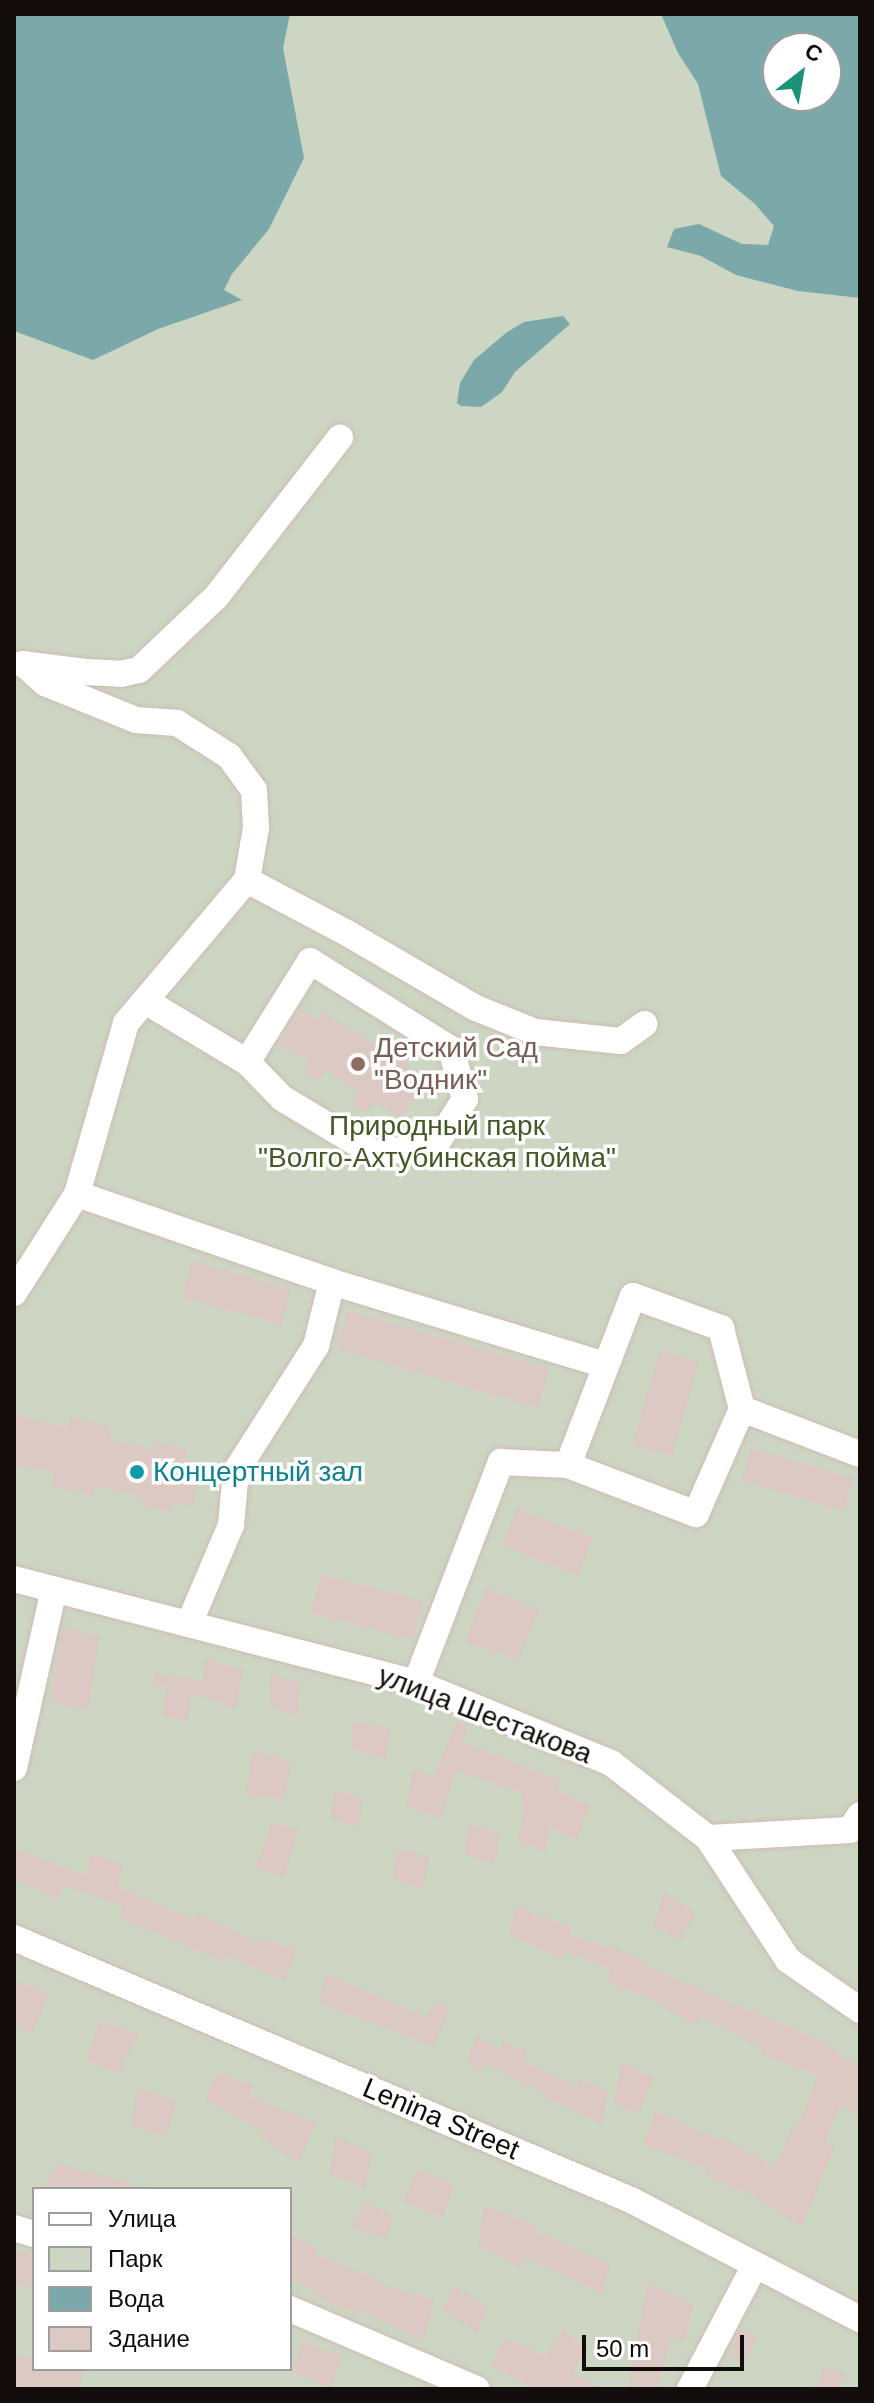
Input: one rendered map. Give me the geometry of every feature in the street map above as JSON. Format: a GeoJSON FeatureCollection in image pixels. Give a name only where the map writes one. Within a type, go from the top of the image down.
{"type":"FeatureCollection","features":[{"type":"Feature","properties":{"kind":"street"},"geometry":{"type":"LineString","coordinates":[[19,664],[98,673],[139,670],[216,597],[340,438]]}},
{"type":"Feature","properties":{"kind":"street"},"geometry":{"type":"LineString","coordinates":[[14,1293],[77,1194],[126,1023],[147,1002],[247,880],[256,828],[254,790],[229,756],[177,723],[136,720],[45,683],[19,664]]}},
{"type":"Feature","properties":{"kind":"street"},"geometry":{"type":"LineString","coordinates":[[247,880],[476,1008],[535,1032],[621,1041],[644,1024]]}},
{"type":"Feature","properties":{"kind":"street"},"geometry":{"type":"LineString","coordinates":[[147,1002],[247,1062],[282,1098],[373,1153],[435,1146],[465,1099],[451,1049],[310,961],[247,1062]]}},
{"type":"Feature","properties":{"kind":"street"},"geometry":{"type":"LineString","coordinates":[[393,1013],[416,974]]}},
{"type":"Feature","properties":{"kind":"street"},"geometry":{"type":"LineString","coordinates":[[77,1194],[332,1282],[606,1365]]}},
{"type":"Feature","properties":{"kind":"street"},"geometry":{"type":"LineString","coordinates":[[189,1624],[231,1525],[236,1471],[316,1346],[332,1282]]}},
{"type":"Feature","properties":{"kind":"street"},"geometry":{"type":"LineString","coordinates":[[416,1683],[501,1462],[568,1465],[696,1514],[742,1409],[721,1328],[633,1296],[568,1465]]}},
{"type":"Feature","properties":{"kind":"street"},"geometry":{"type":"LineString","coordinates":[[742,1409],[860,1454]]}},
{"type":"Feature","properties":{"kind":"street","name":"улица Шестакова"},"geometry":{"type":"LineString","coordinates":[[14,1579],[416,1683],[611,1763],[708,1838],[788,1960],[860,2010]]}},
{"type":"Feature","properties":{"kind":"street"},"geometry":{"type":"LineString","coordinates":[[14,1768],[54,1589]]}},
{"type":"Feature","properties":{"kind":"street"},"geometry":{"type":"LineString","coordinates":[[708,1838],[857,1826]]}},
{"type":"Feature","properties":{"kind":"street","name":"Lenina Street"},"geometry":{"type":"LineString","coordinates":[[14,1938],[631,2200],[860,2319]]}},
{"type":"Feature","properties":{"kind":"street"},"geometry":{"type":"LineString","coordinates":[[690,2389],[755,2265]]}},
{"type":"Feature","properties":{"kind":"street"},"geometry":{"type":"LineString","coordinates":[[292,2310],[477,2389]]}},
{"type":"Feature","properties":{"kind":"green space","name":"Природный парк \"Волго-Ахтубинская пойма\""},"geometry":{"type":"Polygon","coordinates":[[[14,14],[860,14],[860,2389],[14,2389],[14,14]]]}},
{"type":"Feature","properties":{"kind":"water"},"geometry":{"type":"Polygon","coordinates":[[[14,14],[290,14],[283,48],[304,158],[269,229],[232,274],[224,290],[242,300],[158,329],[93,360],[14,331],[14,14]]]}},
{"type":"Feature","properties":{"kind":"water"},"geometry":{"type":"Polygon","coordinates":[[[661,14],[860,14],[860,298],[798,291],[736,275],[701,256],[667,247],[674,229],[699,224],[742,244],[768,245],[774,226],[755,204],[721,176],[698,84],[678,53],[661,14]]]}},
{"type":"Feature","properties":{"kind":"water"},"geometry":{"type":"Polygon","coordinates":[[[563,316],[570,324],[515,372],[502,392],[481,407],[457,403],[460,383],[474,360],[507,332],[524,322],[563,316]]]}},
{"type":"Feature","properties":{"kind":"building","name":"Детский Сад \"Водник\""},"geometry":{"type":"Polygon","coordinates":[[[301,1009],[316,1019],[321,1011],[411,1066],[407,1072],[423,1082],[402,1119],[374,1101],[367,1112],[352,1104],[359,1092],[325,1070],[318,1081],[304,1073],[310,1062],[279,1044],[301,1009]]]}},
{"type":"Feature","properties":{"kind":"building"},"geometry":{"type":"Polygon","coordinates":[[[192,1261],[291,1289],[281,1325],[182,1297],[192,1261]]]}},
{"type":"Feature","properties":{"kind":"building"},"geometry":{"type":"Polygon","coordinates":[[[347,1310],[549,1368],[538,1408],[336,1349],[347,1310]]]}},
{"type":"Feature","properties":{"kind":"building"},"geometry":{"type":"Polygon","coordinates":[[[660,1350],[699,1361],[672,1456],[632,1445],[660,1350]]]}},
{"type":"Feature","properties":{"kind":"building"},"geometry":{"type":"Polygon","coordinates":[[[14,1414],[68,1427],[71,1417],[112,1427],[109,1439],[154,1450],[156,1441],[188,1449],[185,1461],[202,1465],[192,1507],[173,1502],[171,1512],[142,1506],[144,1498],[95,1486],[92,1496],[52,1487],[55,1473],[14,1464],[14,1414]]]}},
{"type":"Feature","properties":{"kind":"building"},"geometry":{"type":"Polygon","coordinates":[[[751,1448],[853,1478],[843,1511],[741,1481],[751,1448]]]}},
{"type":"Feature","properties":{"kind":"building"},"geometry":{"type":"Polygon","coordinates":[[[517,1508],[593,1538],[578,1576],[502,1546],[517,1508]]]}},
{"type":"Feature","properties":{"kind":"building"},"geometry":{"type":"Polygon","coordinates":[[[321,1574],[423,1601],[413,1640],[310,1613],[321,1574]]]}},
{"type":"Feature","properties":{"kind":"building"},"geometry":{"type":"Polygon","coordinates":[[[486,1588],[539,1609],[519,1661],[466,1641],[486,1588]]]}},
{"type":"Feature","properties":{"kind":"building"},"geometry":{"type":"Polygon","coordinates":[[[63,1627],[100,1636],[88,1710],[50,1702],[63,1627]]]}},
{"type":"Feature","properties":{"kind":"building"},"geometry":{"type":"Polygon","coordinates":[[[206,1659],[243,1669],[236,1708],[191,1694],[189,1721],[163,1716],[166,1687],[153,1683],[155,1675],[202,1680],[206,1659]]]}},
{"type":"Feature","properties":{"kind":"building"},"geometry":{"type":"Polygon","coordinates":[[[270,1675],[301,1683],[297,1716],[271,1708],[270,1675]]]}},
{"type":"Feature","properties":{"kind":"building"},"geometry":{"type":"Polygon","coordinates":[[[352,1721],[391,1728],[385,1760],[351,1749],[352,1721]]]}},
{"type":"Feature","properties":{"kind":"building"},"geometry":{"type":"Polygon","coordinates":[[[457,1721],[468,1725],[463,1742],[559,1780],[556,1789],[590,1806],[577,1840],[549,1828],[546,1852],[518,1841],[525,1804],[520,1802],[522,1793],[455,1771],[441,1820],[406,1806],[413,1770],[434,1776],[457,1721]]]}},
{"type":"Feature","properties":{"kind":"building"},"geometry":{"type":"Polygon","coordinates":[[[253,1750],[292,1762],[283,1799],[245,1794],[253,1750]]]}},
{"type":"Feature","properties":{"kind":"building"},"geometry":{"type":"Polygon","coordinates":[[[335,1790],[363,1799],[359,1828],[330,1817],[335,1790]]]}},
{"type":"Feature","properties":{"kind":"building"},"geometry":{"type":"Polygon","coordinates":[[[272,1822],[299,1829],[284,1877],[256,1867],[272,1822]]]}},
{"type":"Feature","properties":{"kind":"building"},"geometry":{"type":"Polygon","coordinates":[[[469,1824],[501,1834],[494,1865],[465,1854],[469,1824]]]}},
{"type":"Feature","properties":{"kind":"building"},"geometry":{"type":"Polygon","coordinates":[[[14,1848],[85,1875],[92,1854],[124,1864],[117,1886],[193,1920],[195,1913],[262,1943],[264,1939],[297,1950],[285,1981],[227,1956],[225,1962],[119,1919],[124,1906],[63,1886],[58,1899],[14,1879],[14,1848]]]}},
{"type":"Feature","properties":{"kind":"building"},"geometry":{"type":"Polygon","coordinates":[[[397,1849],[430,1856],[423,1890],[393,1878],[397,1849]]]}},
{"type":"Feature","properties":{"kind":"building"},"geometry":{"type":"Polygon","coordinates":[[[664,1892],[695,1913],[681,1941],[653,1927],[664,1892]]]}},
{"type":"Feature","properties":{"kind":"building"},"geometry":{"type":"Polygon","coordinates":[[[518,1905],[542,1919],[543,1915],[572,1928],[570,1935],[617,1949],[649,1964],[648,1967],[818,2039],[842,2053],[841,2057],[860,2065],[860,2114],[840,2105],[825,2141],[835,2146],[802,2226],[749,2194],[706,2176],[708,2170],[643,2145],[656,2111],[719,2139],[720,2136],[775,2168],[793,2125],[798,2127],[818,2075],[762,2055],[763,2049],[699,2016],[696,2026],[651,1999],[607,1982],[611,1969],[565,1952],[564,1959],[508,1935],[518,1905]]]}},
{"type":"Feature","properties":{"kind":"building"},"geometry":{"type":"Polygon","coordinates":[[[326,1974],[427,2017],[437,2000],[451,2008],[433,2047],[319,2003],[326,1974]]]}},
{"type":"Feature","properties":{"kind":"building"},"geometry":{"type":"Polygon","coordinates":[[[14,1980],[49,1994],[32,2034],[14,2026],[14,1980]]]}},
{"type":"Feature","properties":{"kind":"building"},"geometry":{"type":"Polygon","coordinates":[[[100,2021],[139,2033],[118,2075],[86,2060],[100,2021]]]}},
{"type":"Feature","properties":{"kind":"building"},"geometry":{"type":"Polygon","coordinates":[[[476,2036],[501,2050],[502,2041],[527,2051],[524,2061],[577,2086],[577,2078],[608,2091],[602,2124],[545,2098],[545,2094],[485,2064],[483,2071],[467,2063],[476,2036]]]}},
{"type":"Feature","properties":{"kind":"building"},"geometry":{"type":"Polygon","coordinates":[[[621,2062],[654,2078],[638,2115],[614,2104],[621,2062]]]}},
{"type":"Feature","properties":{"kind":"building"},"geometry":{"type":"Polygon","coordinates":[[[217,2072],[253,2085],[249,2097],[317,2122],[299,2162],[261,2138],[264,2131],[205,2100],[217,2072]]]}},
{"type":"Feature","properties":{"kind":"building"},"geometry":{"type":"Polygon","coordinates":[[[137,2087],[177,2100],[166,2137],[131,2126],[137,2087]]]}},
{"type":"Feature","properties":{"kind":"building"},"geometry":{"type":"Polygon","coordinates":[[[335,2136],[372,2154],[365,2188],[329,2174],[335,2136]]]}},
{"type":"Feature","properties":{"kind":"building"},"geometry":{"type":"Polygon","coordinates":[[[58,2164],[133,2183],[132,2187],[44,2187],[58,2164]]]}},
{"type":"Feature","properties":{"kind":"building"},"geometry":{"type":"Polygon","coordinates":[[[417,2169],[454,2184],[443,2218],[404,2202],[417,2169]]]}},
{"type":"Feature","properties":{"kind":"building"},"geometry":{"type":"Polygon","coordinates":[[[365,2201],[394,2218],[385,2239],[351,2228],[365,2201]]]}},
{"type":"Feature","properties":{"kind":"building"},"geometry":{"type":"Polygon","coordinates":[[[484,2205],[538,2226],[536,2231],[610,2264],[602,2294],[525,2257],[521,2268],[478,2245],[484,2205]]]}},
{"type":"Feature","properties":{"kind":"building"},"geometry":{"type":"Polygon","coordinates":[[[292,2236],[318,2248],[315,2254],[376,2278],[374,2282],[434,2299],[424,2342],[360,2310],[358,2314],[316,2298],[318,2292],[292,2280],[292,2236]]]}},
{"type":"Feature","properties":{"kind":"building"},"geometry":{"type":"Polygon","coordinates":[[[14,2250],[32,2254],[32,2288],[14,2284],[14,2250]]]}},
{"type":"Feature","properties":{"kind":"building"},"geometry":{"type":"Polygon","coordinates":[[[647,2283],[694,2304],[684,2342],[672,2337],[657,2389],[628,2389],[647,2283]]]}},
{"type":"Feature","properties":{"kind":"building"},"geometry":{"type":"Polygon","coordinates":[[[454,2285],[488,2308],[477,2333],[443,2310],[454,2285]]]}},
{"type":"Feature","properties":{"kind":"building"},"geometry":{"type":"Polygon","coordinates":[[[740,2329],[757,2337],[744,2363],[729,2356],[740,2329]]]}},
{"type":"Feature","properties":{"kind":"building"},"geometry":{"type":"Polygon","coordinates":[[[563,2331],[588,2347],[572,2374],[605,2389],[537,2389],[490,2366],[505,2338],[546,2356],[563,2331]]]}},
{"type":"Feature","properties":{"kind":"building"},"geometry":{"type":"Polygon","coordinates":[[[302,2342],[343,2356],[331,2388],[292,2371],[302,2342]]]}},
{"type":"Feature","properties":{"kind":"building"},"geometry":{"type":"Polygon","coordinates":[[[14,2354],[32,2358],[32,2371],[83,2371],[79,2389],[34,2389],[14,2384],[14,2354]]]}},
{"type":"Feature","properties":{"kind":"building"},"geometry":{"type":"Polygon","coordinates":[[[825,2366],[846,2375],[838,2389],[814,2389],[825,2366]]]}},
{"type":"Feature","properties":{"kind":"place","name":"Детский Сад \"Водник\""},"geometry":{"type":"Point","coordinates":[358,1064]}},
{"type":"Feature","properties":{"kind":"place","name":"Концертный зал"},"geometry":{"type":"Point","coordinates":[137,1472]}}]}
